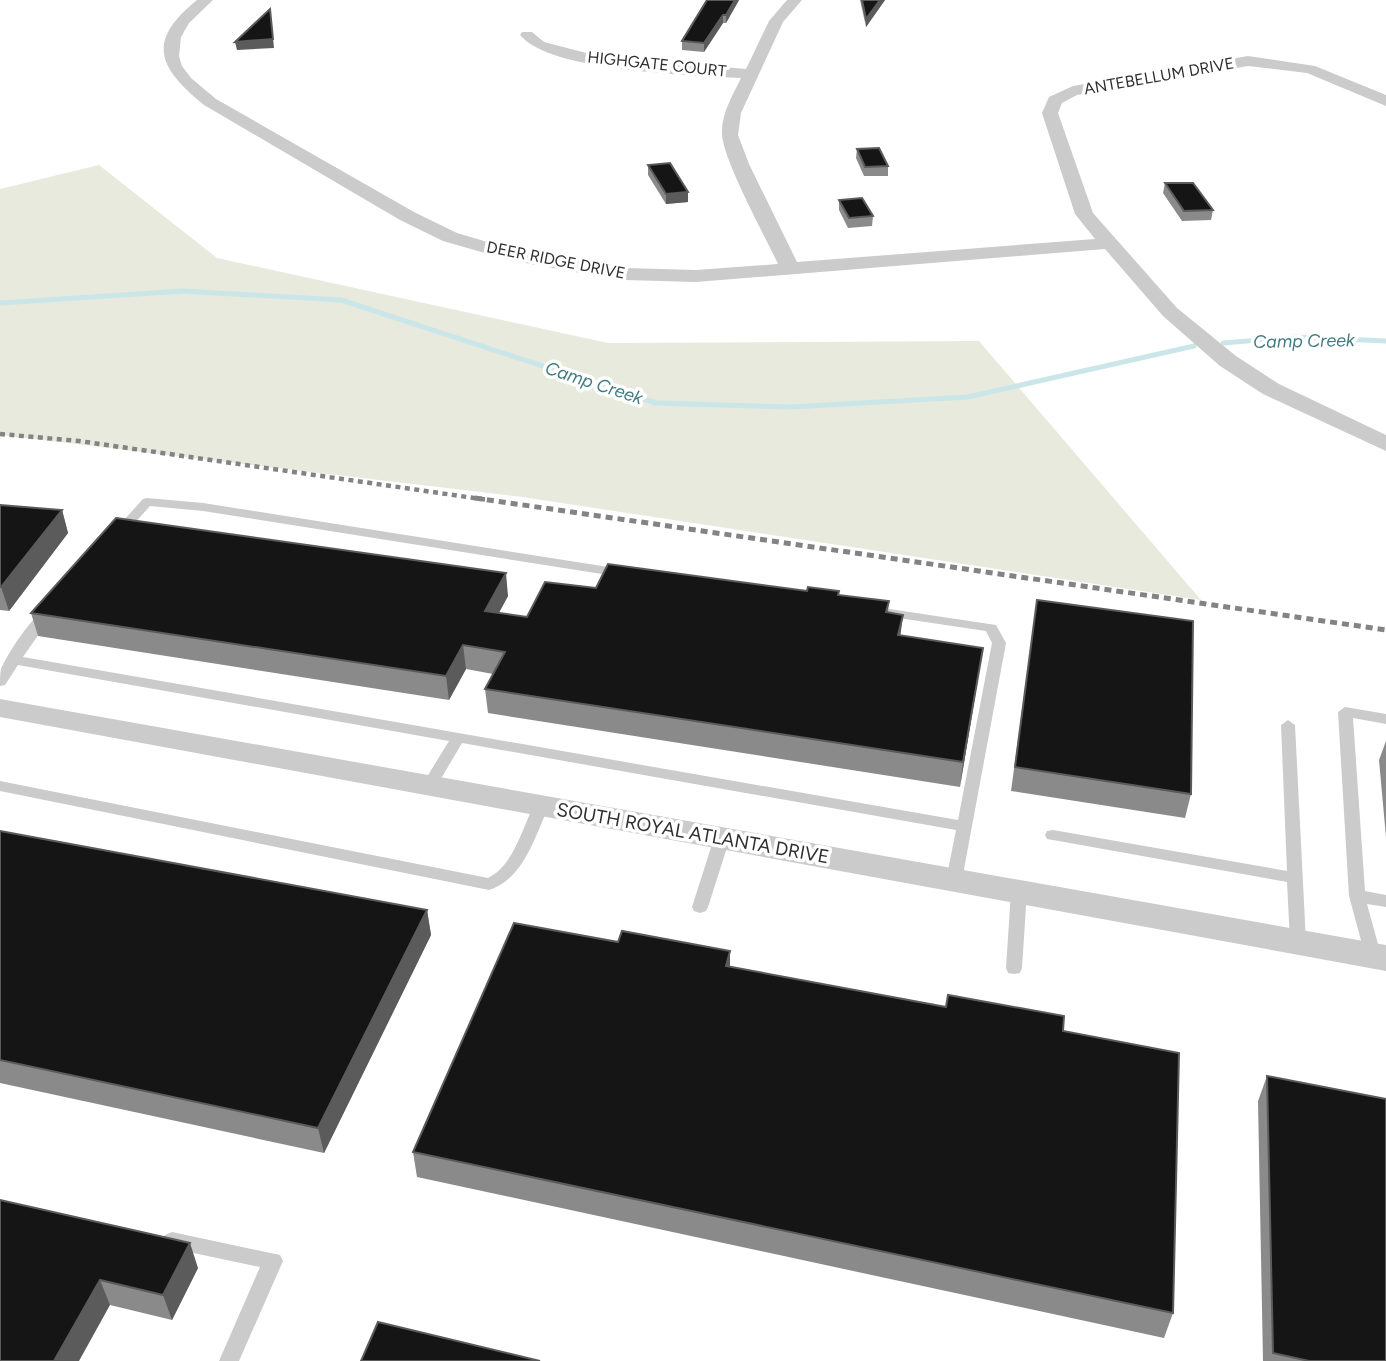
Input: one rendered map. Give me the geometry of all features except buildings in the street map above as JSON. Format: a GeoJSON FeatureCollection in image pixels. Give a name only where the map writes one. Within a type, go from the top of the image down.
{"type":"FeatureCollection","features":[{"type":"Feature","properties":{"kind":"street","name":"DEER RIDGE DRIVE"},"geometry":{"type":"LineString","coordinates":[[206,0],[193,9],[179,25],[170,49],[173,65],[184,81],[210,102],[407,216],[450,237],[509,254],[625,274],[696,276],[1111,243]]}},
{"type":"Feature","properties":{"kind":"street"},"geometry":{"type":"LineString","coordinates":[[790,268],[740,164],[730,135],[733,113],[775,21],[795,0]]}},
{"type":"Feature","properties":{"kind":"street","name":"HIGHGATE COURT"},"geometry":{"type":"LineString","coordinates":[[527,35],[536,44],[586,58],[665,68],[750,74]]}},
{"type":"Feature","properties":{"kind":"street","name":"ANTEBELLUM DRIVE"},"geometry":{"type":"LineString","coordinates":[[1386,102],[1310,69],[1248,61],[1086,88],[1055,100],[1050,113],[1084,214],[1170,313],[1228,361],[1271,388],[1386,444]]}},
{"type":"Feature","properties":{"kind":"street","name":"SOUTH ROYAL ATLANTA DRIVE"},"geometry":{"type":"LineString","coordinates":[[0,708],[1379,956]]}},
{"type":"Feature","properties":{"kind":"lane"},"geometry":{"type":"LineString","coordinates":[[111,542],[147,502],[203,507],[629,574]]}},
{"type":"Feature","properties":{"kind":"lane"},"geometry":{"type":"LineString","coordinates":[[0,682],[16,660],[32,629],[58,600]]}},
{"type":"Feature","properties":{"kind":"lane"},"geometry":{"type":"LineString","coordinates":[[870,610],[991,628],[999,643],[954,880]]}},
{"type":"Feature","properties":{"kind":"lane"},"geometry":{"type":"LineString","coordinates":[[16,660],[964,826]]}},
{"type":"Feature","properties":{"kind":"lane"},"geometry":{"type":"LineString","coordinates":[[1379,956],[1357,896],[1345,712],[1386,719]]}},
{"type":"Feature","properties":{"kind":"lane"},"geometry":{"type":"LineString","coordinates":[[1288,725],[1298,942]]}},
{"type":"Feature","properties":{"kind":"lane"},"geometry":{"type":"LineString","coordinates":[[430,785],[458,737]]}},
{"type":"Feature","properties":{"kind":"lane"},"geometry":{"type":"LineString","coordinates":[[0,786],[489,884],[498,882],[508,873],[541,806]]}},
{"type":"Feature","properties":{"kind":"lane"},"geometry":{"type":"LineString","coordinates":[[1054,835],[1295,878]]}},
{"type":"Feature","properties":{"kind":"lane"},"geometry":{"type":"LineString","coordinates":[[700,907],[722,838]]}},
{"type":"Feature","properties":{"kind":"lane"},"geometry":{"type":"LineString","coordinates":[[1014,968],[1019,891]]}},
{"type":"Feature","properties":{"kind":"lane"},"geometry":{"type":"LineString","coordinates":[[1357,896],[1386,901]]}},
{"type":"Feature","properties":{"kind":"lane"},"geometry":{"type":"LineString","coordinates":[[153,1237],[273,1261],[229,1361]]}},
{"type":"Feature","properties":{"kind":"shaded area"},"geometry":{"type":"Polygon","coordinates":[[[99,165],[217,258],[608,343],[979,341],[1201,600],[522,497],[0,435],[0,189],[99,165]]]}},
{"type":"Feature","properties":{"kind":"waterway","name":"Camp Creek"},"geometry":{"type":"LineString","coordinates":[[0,303],[182,291],[341,300],[656,403],[791,407],[968,397],[1194,346]]}},
{"type":"Feature","properties":{"kind":"waterway","name":"Camp Creek"},"geometry":{"type":"LineString","coordinates":[[1223,343],[1296,337],[1386,341]]}},
{"type":"Feature","properties":{"kind":"railway"},"geometry":{"type":"LineString","coordinates":[[0,434],[79,441],[488,500]]}},
{"type":"Feature","properties":{"kind":"railway"},"geometry":{"type":"LineString","coordinates":[[475,498],[1386,630]]}}]}
